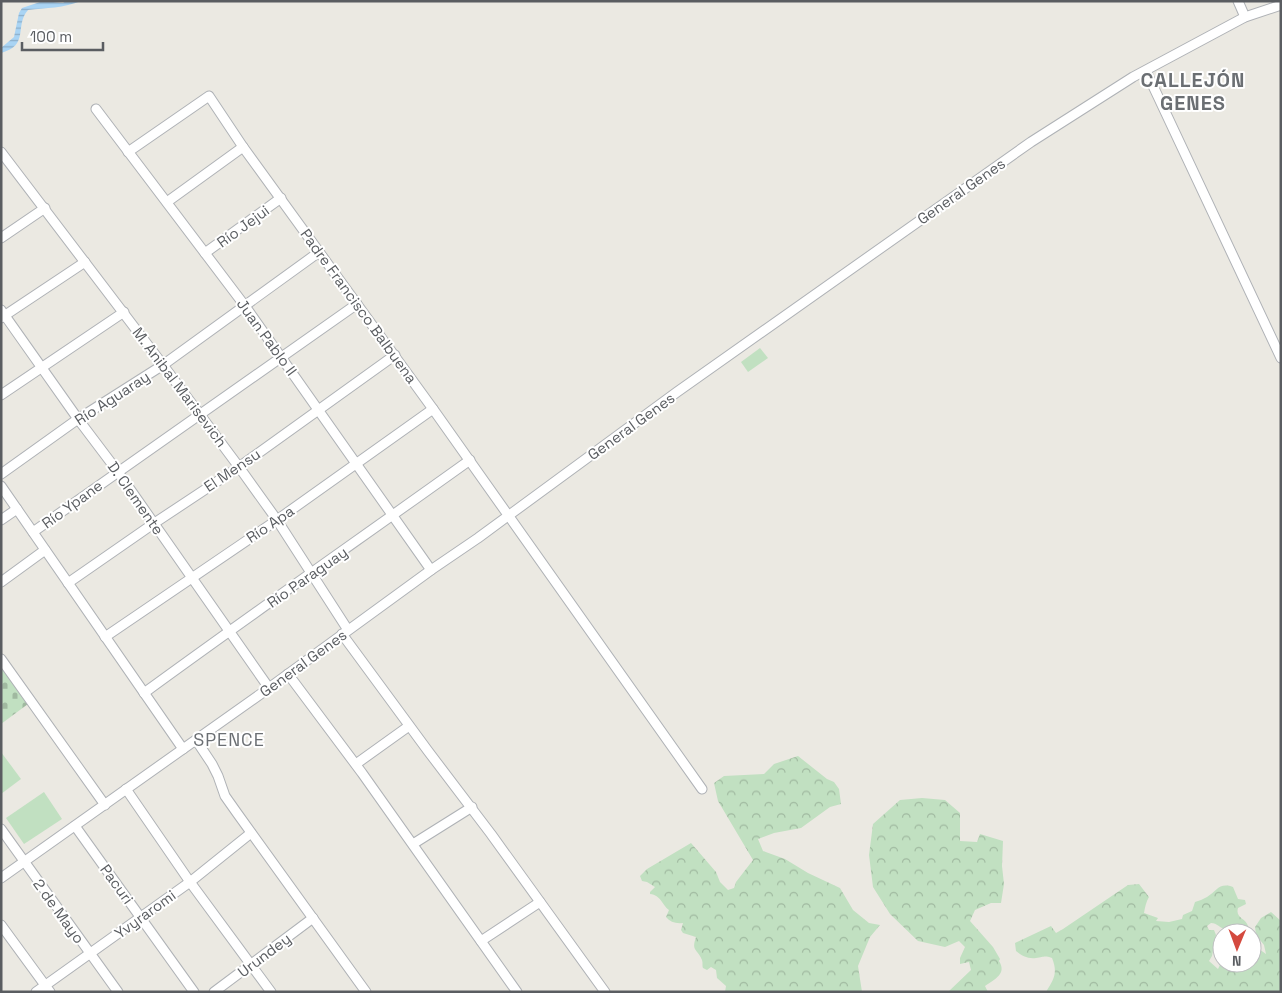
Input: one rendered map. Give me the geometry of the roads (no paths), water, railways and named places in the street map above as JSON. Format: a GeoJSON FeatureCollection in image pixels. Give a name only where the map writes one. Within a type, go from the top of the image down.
{"type":"FeatureCollection","features":[{"type":"Feature","properties":{"kind":"street"},"geometry":{"type":"LineString","coordinates":[[1238,1],[1245,17]]}},
{"type":"Feature","properties":{"kind":"street","name":"General Genes"},"geometry":{"type":"LineString","coordinates":[[1,878],[478,538],[677,392],[1031,142],[1146,70],[1245,17],[1281,4]]}},
{"type":"Feature","properties":{"kind":"street"},"geometry":{"type":"LineString","coordinates":[[1146,70],[1281,358]]}},
{"type":"Feature","properties":{"kind":"street","name":"Padre Francisco Balbuena"},"geometry":{"type":"LineString","coordinates":[[128,152],[209,96],[319,252],[470,460],[702,789]]}},
{"type":"Feature","properties":{"kind":"street","name":"Juan Pablo II"},"geometry":{"type":"LineString","coordinates":[[96,109],[245,306],[431,570]]}},
{"type":"Feature","properties":{"kind":"street"},"geometry":{"type":"LineString","coordinates":[[167,202],[243,146]]}},
{"type":"Feature","properties":{"kind":"street","name":"M. Anibal Marisevich"},"geometry":{"type":"LineString","coordinates":[[2,153],[201,414],[277,520],[312,573],[345,632],[409,726],[472,807],[605,992]]}},
{"type":"Feature","properties":{"kind":"street","name":"Río Jejui"},"geometry":{"type":"LineString","coordinates":[[205,253],[281,198]]}},
{"type":"Feature","properties":{"kind":"street"},"geometry":{"type":"LineString","coordinates":[[1,238],[45,208]]}},
{"type":"Feature","properties":{"kind":"street","name":"Río Aguaray"},"geometry":{"type":"LineString","coordinates":[[1,474],[78,419],[164,364],[319,252]]}},
{"type":"Feature","properties":{"kind":"street"},"geometry":{"type":"LineString","coordinates":[[2,314],[85,262]]}},
{"type":"Feature","properties":{"kind":"street","name":"Río Ypane"},"geometry":{"type":"LineString","coordinates":[[33,532],[357,304]]}},
{"type":"Feature","properties":{"kind":"street"},"geometry":{"type":"LineString","coordinates":[[1,395],[124,312]]}},
{"type":"Feature","properties":{"kind":"street","name":"D. Clemente"},"geometry":{"type":"LineString","coordinates":[[2,314],[118,472],[269,688]]}},
{"type":"Feature","properties":{"kind":"street","name":"El Mensu"},"geometry":{"type":"LineString","coordinates":[[68,583],[239,467],[394,355]]}},
{"type":"Feature","properties":{"kind":"street","name":"Río Apa"},"geometry":{"type":"LineString","coordinates":[[105,637],[277,520],[433,409]]}},
{"type":"Feature","properties":{"kind":"street","name":"Río Paraguay"},"geometry":{"type":"LineString","coordinates":[[144,693],[470,460]]}},
{"type":"Feature","properties":{"kind":"street"},"geometry":{"type":"LineString","coordinates":[[1,486],[183,749]]}},
{"type":"Feature","properties":{"kind":"street"},"geometry":{"type":"LineString","coordinates":[[1,520],[17,509]]}},
{"type":"Feature","properties":{"kind":"street"},"geometry":{"type":"LineString","coordinates":[[1,582],[45,550]]}},
{"type":"Feature","properties":{"kind":"street"},"geometry":{"type":"LineString","coordinates":[[1,659],[105,805]]}},
{"type":"Feature","properties":{"kind":"street"},"geometry":{"type":"LineString","coordinates":[[288,674],[356,764],[517,992]]}},
{"type":"Feature","properties":{"kind":"street"},"geometry":{"type":"LineString","coordinates":[[356,764],[409,726]]}},
{"type":"Feature","properties":{"kind":"street"},"geometry":{"type":"LineString","coordinates":[[196,740],[212,764],[225,796],[366,992]]}},
{"type":"Feature","properties":{"kind":"street"},"geometry":{"type":"LineString","coordinates":[[126,790],[190,882],[272,992]]}},
{"type":"Feature","properties":{"kind":"street"},"geometry":{"type":"LineString","coordinates":[[413,844],[472,807]]}},
{"type":"Feature","properties":{"kind":"street","name":"Pacuri"},"geometry":{"type":"LineString","coordinates":[[75,826],[194,992]]}},
{"type":"Feature","properties":{"kind":"street","name":"2 de Mayo"},"geometry":{"type":"LineString","coordinates":[[1,830],[118,992]]}},
{"type":"Feature","properties":{"kind":"street","name":"Yvyraromi"},"geometry":{"type":"LineString","coordinates":[[36,992],[47,989],[90,953],[190,882],[251,833]]}},
{"type":"Feature","properties":{"kind":"street"},"geometry":{"type":"LineString","coordinates":[[481,941],[540,902]]}},
{"type":"Feature","properties":{"kind":"street","name":"Urundey"},"geometry":{"type":"LineString","coordinates":[[214,992],[313,918]]}},
{"type":"Feature","properties":{"kind":"street"},"geometry":{"type":"LineString","coordinates":[[1,925],[47,989]]}},
{"type":"Feature","properties":{"kind":"water"},"geometry":{"type":"Polygon","coordinates":[[[43,1],[63,3],[66,1],[81,1],[62,6],[28,10],[22,22],[19,40],[10,50],[1,53],[1,48],[14,37],[19,13],[22,8],[43,1]]]}},
{"type":"Feature","properties":{"kind":"district","name":"CALLEJÓN GENES"},"geometry":{"type":"Point","coordinates":[1193,92]}},
{"type":"Feature","properties":{"kind":"district","name":"SPENCE"},"geometry":{"type":"Point","coordinates":[229,739]}}]}
